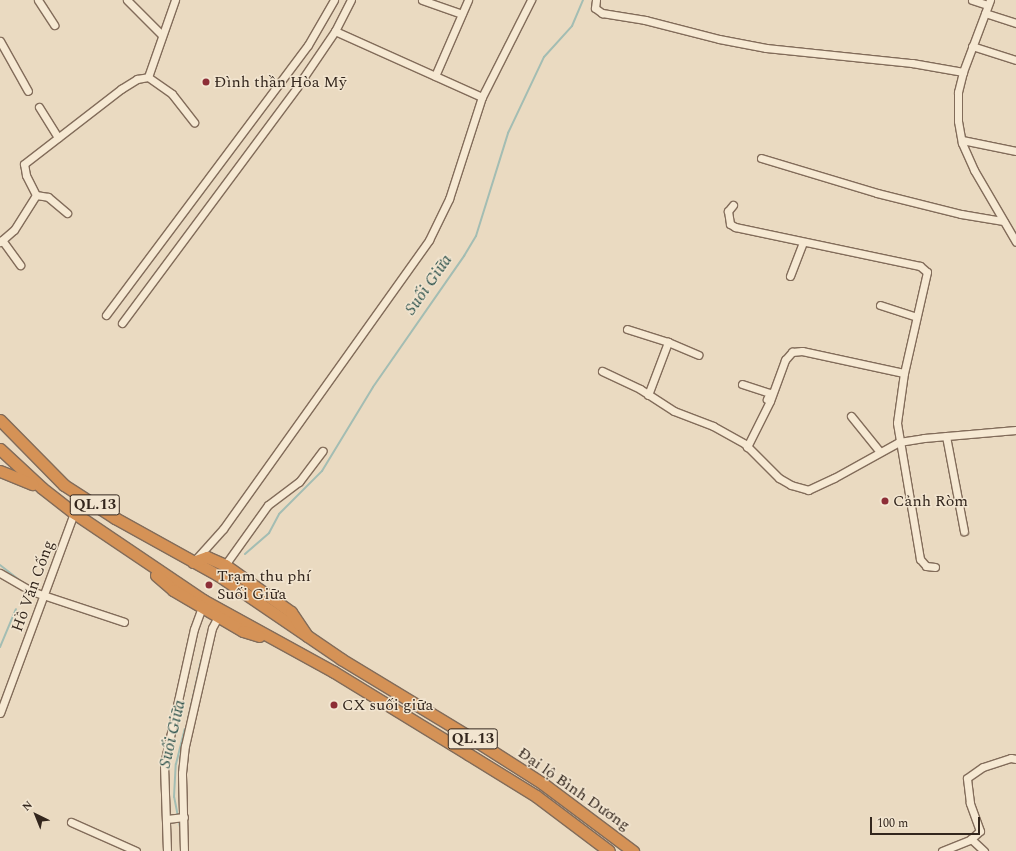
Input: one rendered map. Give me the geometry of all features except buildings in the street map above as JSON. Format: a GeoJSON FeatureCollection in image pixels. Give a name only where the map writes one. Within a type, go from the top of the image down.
{"type":"FeatureCollection","features":[{"type":"Feature","properties":{"kind":"highway","name":"Đại lộ Bình Dương"},"geometry":{"type":"LineString","coordinates":[[0,420],[4,434],[17,440],[64,485],[82,497],[218,575],[307,636],[542,783],[633,851]]}},
{"type":"Feature","properties":{"kind":"highway"},"geometry":{"type":"LineString","coordinates":[[0,448],[17,440]]}},
{"type":"Feature","properties":{"kind":"highway","name":"Đại lộ Bình Dương"},"geometry":{"type":"LineString","coordinates":[[0,448],[42,488],[74,513],[128,549],[203,604],[279,642],[341,676],[536,796],[609,851]]}},
{"type":"Feature","properties":{"kind":"highway"},"geometry":{"type":"LineString","coordinates":[[0,471],[42,488]]}},
{"type":"Feature","properties":{"kind":"highway"},"geometry":{"type":"LineString","coordinates":[[74,513],[82,497]]}},
{"type":"Feature","properties":{"kind":"highway"},"geometry":{"type":"LineString","coordinates":[[194,562],[207,557],[225,565],[291,612],[300,622],[307,636]]}},
{"type":"Feature","properties":{"kind":"street"},"geometry":{"type":"LineString","coordinates":[[38,0],[54,25]]}},
{"type":"Feature","properties":{"kind":"street"},"geometry":{"type":"LineString","coordinates":[[127,0],[161,34]]}},
{"type":"Feature","properties":{"kind":"street"},"geometry":{"type":"LineString","coordinates":[[148,77],[161,34],[175,0]]}},
{"type":"Feature","properties":{"kind":"street"},"geometry":{"type":"LineString","coordinates":[[106,315],[308,45],[334,0]]}},
{"type":"Feature","properties":{"kind":"street"},"geometry":{"type":"LineString","coordinates":[[122,323],[292,93],[335,31],[350,0]]}},
{"type":"Feature","properties":{"kind":"street"},"geometry":{"type":"LineString","coordinates":[[422,0],[462,14]]}},
{"type":"Feature","properties":{"kind":"street"},"geometry":{"type":"LineString","coordinates":[[434,76],[468,0]]}},
{"type":"Feature","properties":{"kind":"street"},"geometry":{"type":"LineString","coordinates":[[194,562],[223,529],[429,240],[449,199],[482,97],[531,0]]}},
{"type":"Feature","properties":{"kind":"street"},"geometry":{"type":"LineString","coordinates":[[596,0],[595,8],[602,13],[659,23],[718,39],[766,48],[912,63],[963,72]]}},
{"type":"Feature","properties":{"kind":"street"},"geometry":{"type":"LineString","coordinates":[[972,0],[989,3],[963,72],[958,92],[958,121],[962,140],[974,170],[1016,242]]}},
{"type":"Feature","properties":{"kind":"street"},"geometry":{"type":"LineString","coordinates":[[985,13],[1016,23]]}},
{"type":"Feature","properties":{"kind":"street"},"geometry":{"type":"LineString","coordinates":[[335,31],[482,97]]}},
{"type":"Feature","properties":{"kind":"street"},"geometry":{"type":"LineString","coordinates":[[0,41],[28,91]]}},
{"type":"Feature","properties":{"kind":"street"},"geometry":{"type":"LineString","coordinates":[[972,46],[1016,60]]}},
{"type":"Feature","properties":{"kind":"street"},"geometry":{"type":"LineString","coordinates":[[36,195],[26,174],[24,164],[121,89],[137,79],[148,77],[172,94],[194,122]]}},
{"type":"Feature","properties":{"kind":"street"},"geometry":{"type":"LineString","coordinates":[[39,107],[58,137]]}},
{"type":"Feature","properties":{"kind":"street"},"geometry":{"type":"LineString","coordinates":[[962,140],[1016,150]]}},
{"type":"Feature","properties":{"kind":"street"},"geometry":{"type":"LineString","coordinates":[[761,158],[877,193],[961,214],[1003,221]]}},
{"type":"Feature","properties":{"kind":"street"},"geometry":{"type":"LineString","coordinates":[[36,195],[48,197],[67,213]]}},
{"type":"Feature","properties":{"kind":"street"},"geometry":{"type":"LineString","coordinates":[[20,265],[1,241],[14,230],[36,195]]}},
{"type":"Feature","properties":{"kind":"street"},"geometry":{"type":"LineString","coordinates":[[733,205],[728,211],[730,224],[735,227],[925,269],[927,272],[904,374],[897,423],[920,559],[926,566],[935,567]]}},
{"type":"Feature","properties":{"kind":"street"},"geometry":{"type":"LineString","coordinates":[[790,276],[803,242]]}},
{"type":"Feature","properties":{"kind":"street"},"geometry":{"type":"LineString","coordinates":[[880,305],[916,317]]}},
{"type":"Feature","properties":{"kind":"street"},"geometry":{"type":"LineString","coordinates":[[627,330],[668,342],[698,355]]}},
{"type":"Feature","properties":{"kind":"street"},"geometry":{"type":"LineString","coordinates":[[648,395],[668,342]]}},
{"type":"Feature","properties":{"kind":"street"},"geometry":{"type":"LineString","coordinates":[[746,445],[770,402],[786,360],[792,352],[802,351],[904,374]]}},
{"type":"Feature","properties":{"kind":"street"},"geometry":{"type":"LineString","coordinates":[[602,371],[648,395],[674,411],[713,426],[746,445],[779,478],[791,485],[808,490],[834,478],[899,442],[1016,430]]}},
{"type":"Feature","properties":{"kind":"street"},"geometry":{"type":"LineString","coordinates":[[742,384],[770,393],[746,445]]}},
{"type":"Feature","properties":{"kind":"street"},"geometry":{"type":"LineString","coordinates":[[851,416],[880,452]]}},
{"type":"Feature","properties":{"kind":"street"},"geometry":{"type":"LineString","coordinates":[[946,436],[964,531]]}},
{"type":"Feature","properties":{"kind":"street"},"geometry":{"type":"LineString","coordinates":[[225,565],[268,505],[299,482],[322,451]]}},
{"type":"Feature","properties":{"kind":"street","name":"Hồ Văn Cống"},"geometry":{"type":"LineString","coordinates":[[0,713],[74,513]]}},
{"type":"Feature","properties":{"kind":"street"},"geometry":{"type":"LineString","coordinates":[[0,573],[44,595],[124,622]]}},
{"type":"Feature","properties":{"kind":"street"},"geometry":{"type":"LineString","coordinates":[[167,851],[169,819],[164,764],[194,629],[203,604]]}},
{"type":"Feature","properties":{"kind":"street"},"geometry":{"type":"LineString","coordinates":[[184,851],[182,773],[186,746],[212,628],[219,613]]}},
{"type":"Feature","properties":{"kind":"street"},"geometry":{"type":"LineString","coordinates":[[942,851],[971,839],[980,830],[970,803],[967,778],[983,767],[1011,758],[1016,759]]}},
{"type":"Feature","properties":{"kind":"street"},"geometry":{"type":"LineString","coordinates":[[169,819],[183,817]]}},
{"type":"Feature","properties":{"kind":"street"},"geometry":{"type":"LineString","coordinates":[[71,822],[136,851]]}},
{"type":"Feature","properties":{"kind":"street"},"geometry":{"type":"LineString","coordinates":[[971,839],[984,851]]}},
{"type":"Feature","properties":{"kind":"waterway","name":"Suối Giữa"},"geometry":{"type":"LineString","coordinates":[[245,554],[269,533],[279,514],[322,471],[373,387],[464,256],[476,236],[508,133],[544,57],[572,26],[583,0]]}},
{"type":"Feature","properties":{"kind":"waterway"},"geometry":{"type":"LineString","coordinates":[[0,565],[23,583]]}},
{"type":"Feature","properties":{"kind":"waterway"},"geometry":{"type":"LineString","coordinates":[[0,647],[16,609]]}},
{"type":"Feature","properties":{"kind":"waterway","name":"Suối Giữa"},"geometry":{"type":"LineString","coordinates":[[188,719],[201,661]]}},
{"type":"Feature","properties":{"kind":"waterway","name":"Suối Giữa"},"geometry":{"type":"LineString","coordinates":[[180,827],[174,797],[176,764],[185,729]]}},
{"type":"Feature","properties":{"kind":"place","name":"Đình thần Hòa Mỹ"},"geometry":{"type":"Point","coordinates":[206,82]}},
{"type":"Feature","properties":{"kind":"place","name":"Cảnh Ròm"},"geometry":{"type":"Point","coordinates":[885,501]}},
{"type":"Feature","properties":{"kind":"place","name":"Trạm thu phí Suối Giữa"},"geometry":{"type":"Point","coordinates":[209,585]}},
{"type":"Feature","properties":{"kind":"place","name":"CX suối giữa"},"geometry":{"type":"Point","coordinates":[334,705]}}]}
